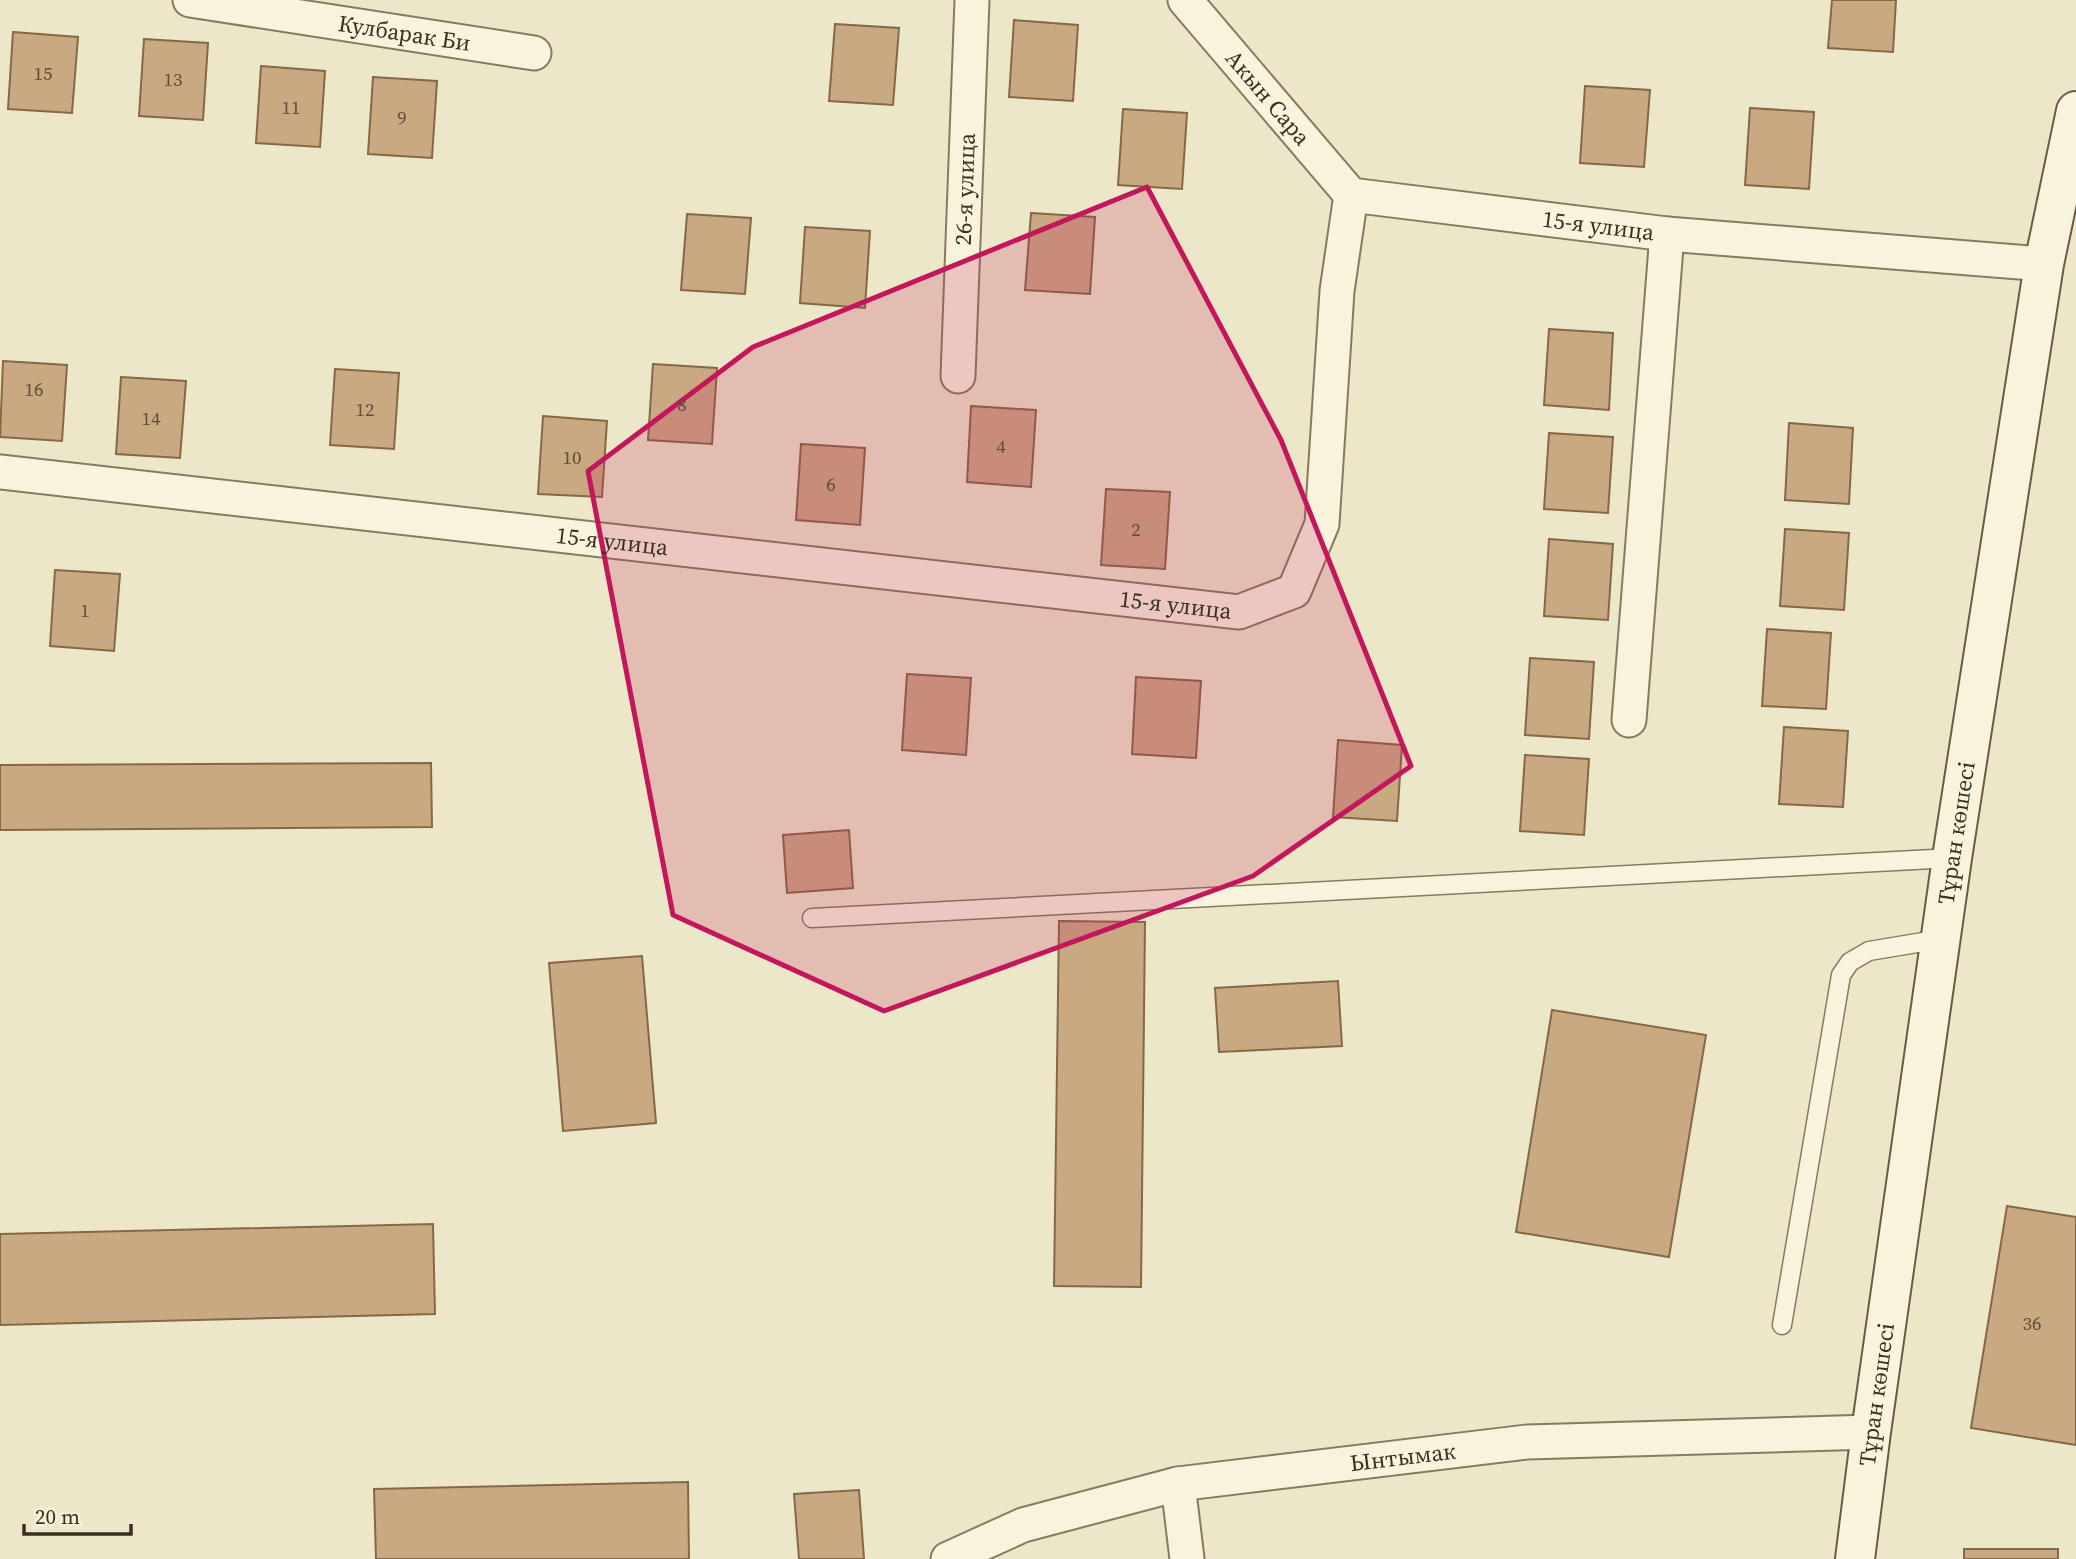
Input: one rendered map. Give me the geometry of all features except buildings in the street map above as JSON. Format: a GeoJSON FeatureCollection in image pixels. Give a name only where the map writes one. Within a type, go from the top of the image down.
{"type":"FeatureCollection","features":[{"type":"Feature","properties":{"kind":"street","name":"Кулбарак Би"},"geometry":{"type":"LineString","coordinates":[[190,0],[534,53]]}},
{"type":"Feature","properties":{"kind":"street","name":"26-я улица"},"geometry":{"type":"LineString","coordinates":[[958,376],[972,0]]}},
{"type":"Feature","properties":{"kind":"street","name":"Акын Сара"},"geometry":{"type":"LineString","coordinates":[[1185,0],[1351,195]]}},
{"type":"Feature","properties":{"kind":"street","name":"Тұран көшесі"},"geometry":{"type":"LineString","coordinates":[[1855,1559],[1952,858],[2044,264],[2076,111]]}},
{"type":"Feature","properties":{"kind":"street","name":"15-я улица"},"geometry":{"type":"LineString","coordinates":[[0,472],[1239,612],[1294,591],[1322,524],[1337,291],[1351,195],[1667,234],[2044,264]]}},
{"type":"Feature","properties":{"kind":"street"},"geometry":{"type":"LineString","coordinates":[[1629,720],[1667,234]]}},
{"type":"Feature","properties":{"kind":"street","name":"Ынтымак"},"geometry":{"type":"LineString","coordinates":[[948,1559],[1023,1525],[1178,1485],[1527,1442],[1871,1432]]}},
{"type":"Feature","properties":{"kind":"street"},"geometry":{"type":"LineString","coordinates":[[1178,1485],[1187,1559]]}},
{"type":"Feature","properties":{"kind":"lane"},"geometry":{"type":"LineString","coordinates":[[812,918],[1952,858]]}},
{"type":"Feature","properties":{"kind":"lane"},"geometry":{"type":"LineString","coordinates":[[1782,1325],[1841,975],[1850,962],[1869,951],[1941,939]]}},
{"type":"Feature","properties":{"kind":"highlighted area"},"geometry":{"type":"Polygon","coordinates":[[[1147,187],[1281,440],[1411,766],[1253,876],[884,1011],[673,915],[588,471],[753,347],[1147,187]]]}}]}
